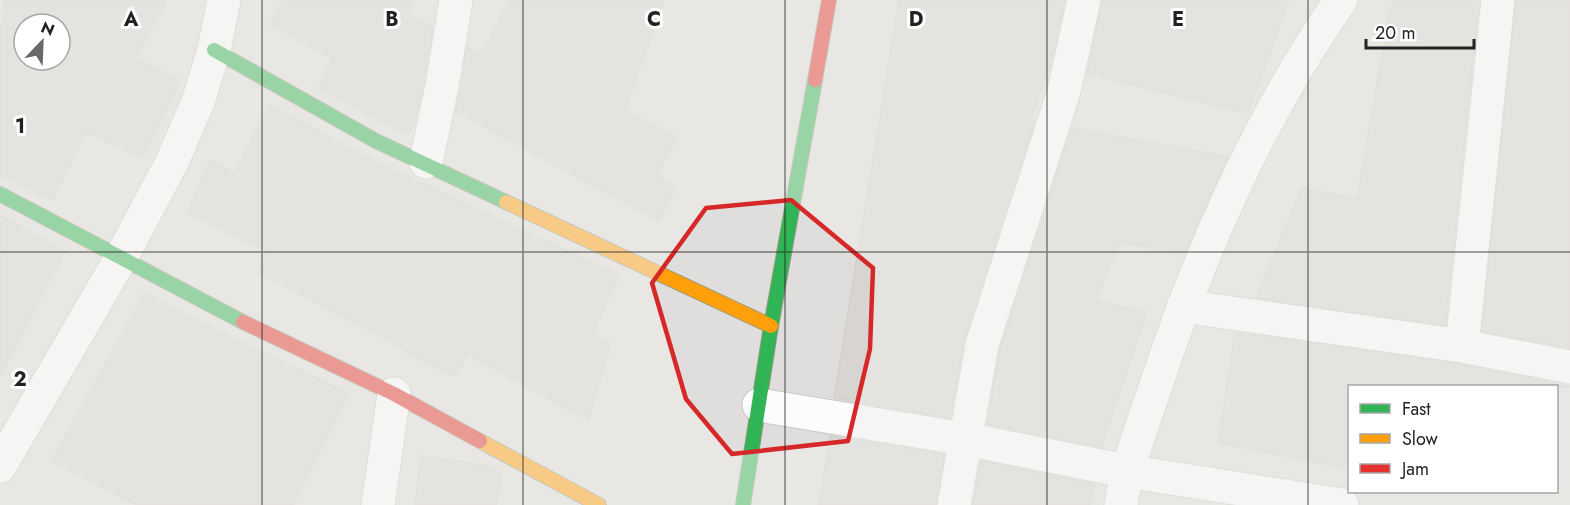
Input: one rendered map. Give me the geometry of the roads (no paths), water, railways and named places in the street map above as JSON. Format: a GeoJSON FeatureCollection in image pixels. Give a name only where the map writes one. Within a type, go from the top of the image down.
{"type":"FeatureCollection","features":[{"type":"Feature","properties":{"kind":"street"},"geometry":{"type":"LineString","coordinates":[[0,466],[121,258],[172,162],[198,102],[214,50],[224,0]]}},
{"type":"Feature","properties":{"kind":"street"},"geometry":{"type":"LineString","coordinates":[[426,162],[443,81],[456,0]]}},
{"type":"Feature","properties":{"kind":"street"},"geometry":{"type":"LineString","coordinates":[[743,505],[771,326],[829,0]]}},
{"type":"Feature","properties":{"kind":"street"},"geometry":{"type":"LineString","coordinates":[[954,505],[982,345],[1064,91],[1084,0]]}},
{"type":"Feature","properties":{"kind":"street"},"geometry":{"type":"LineString","coordinates":[[1121,505],[1126,471],[1183,306],[1260,135],[1321,28],[1341,0]]}},
{"type":"Feature","properties":{"kind":"street"},"geometry":{"type":"LineString","coordinates":[[1462,346],[1498,0]]}},
{"type":"Feature","properties":{"kind":"street"},"geometry":{"type":"LineString","coordinates":[[214,50],[349,127],[771,326]]}},
{"type":"Feature","properties":{"kind":"street"},"geometry":{"type":"LineString","coordinates":[[0,194],[222,312],[394,394],[599,505]]}},
{"type":"Feature","properties":{"kind":"street"},"geometry":{"type":"LineString","coordinates":[[1183,306],[1462,346],[1570,367]]}},
{"type":"Feature","properties":{"kind":"street"},"geometry":{"type":"LineString","coordinates":[[378,505],[394,394]]}},
{"type":"Feature","properties":{"kind":"street"},"geometry":{"type":"LineString","coordinates":[[759,405],[965,439],[1279,500],[1342,505]]}}]}
